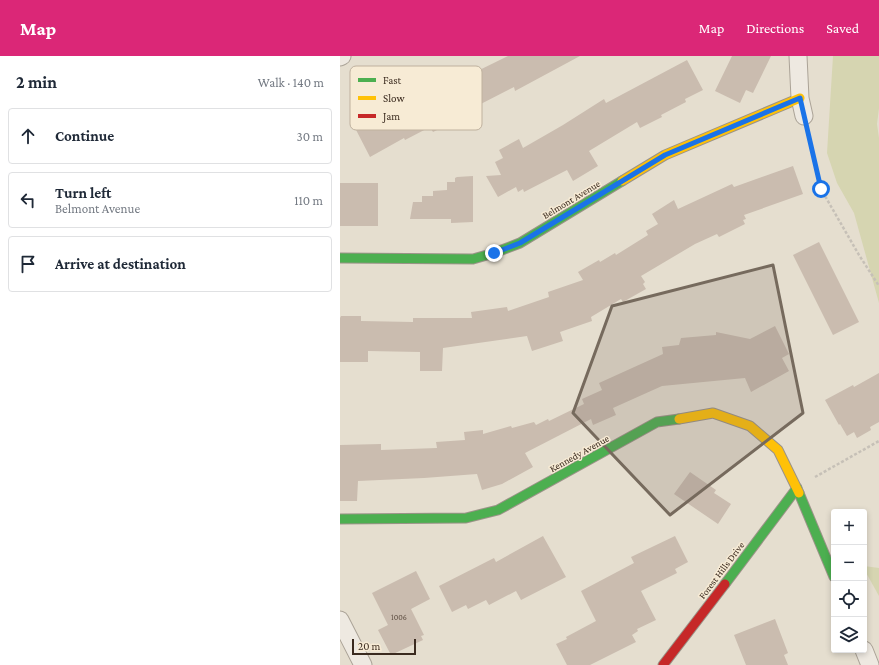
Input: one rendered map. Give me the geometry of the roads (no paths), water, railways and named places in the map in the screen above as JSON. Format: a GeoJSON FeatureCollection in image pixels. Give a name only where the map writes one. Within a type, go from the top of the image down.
{"type":"FeatureCollection","features":[{"type":"Feature","properties":{"kind":"street"},"geometry":{"type":"LineString","coordinates":[[798,56],[800,98],[804,116]]}},
{"type":"Feature","properties":{"kind":"street","name":"Belmont Avenue"},"geometry":{"type":"LineString","coordinates":[[340,258],[473,258],[494,253],[520,243],[665,155],[800,98]]}},
{"type":"Feature","properties":{"kind":"street","name":"Kennedy Avenue"},"geometry":{"type":"LineString","coordinates":[[340,519],[466,518],[498,510],[657,422],[713,413],[750,426],[778,450],[797,488],[831,570]]}},
{"type":"Feature","properties":{"kind":"street","name":"Forest Hills Drive"},"geometry":{"type":"LineString","coordinates":[[663,665],[797,488]]}},
{"type":"Feature","properties":{"kind":"street"},"geometry":{"type":"LineString","coordinates":[[341,626],[363,665]]}},
{"type":"Feature","properties":{"kind":"street"},"geometry":{"type":"LineString","coordinates":[[865,653],[870,665]]}}]}
